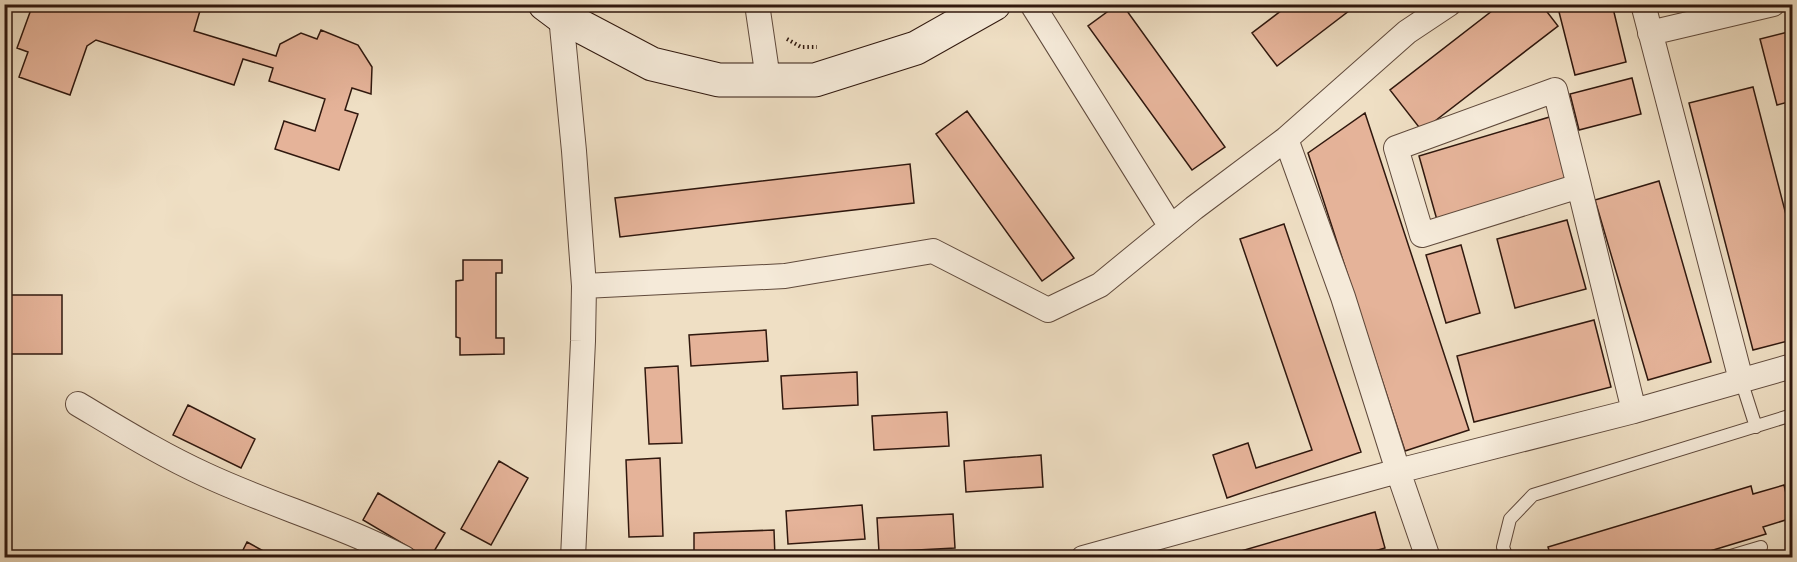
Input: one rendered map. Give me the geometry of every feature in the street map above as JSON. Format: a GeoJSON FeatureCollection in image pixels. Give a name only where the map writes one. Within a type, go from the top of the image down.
{"type":"FeatureCollection","features":[{"type":"Feature","properties":{"kind":"main road"},"geometry":{"type":"LineString","coordinates":[[553,10],[651,64],[719,80],[815,80],[916,48],[994,4]]}},
{"type":"Feature","properties":{"kind":"street"},"geometry":{"type":"LineString","coordinates":[[757,4],[768,80]]}},
{"type":"Feature","properties":{"kind":"street"},"geometry":{"type":"LineString","coordinates":[[1032,4],[1171,227]]}},
{"type":"Feature","properties":{"kind":"street"},"geometry":{"type":"LineString","coordinates":[[584,286],[785,276],[933,251],[1048,310],[1100,285],[1286,139],[1407,32],[1449,4]]}},
{"type":"Feature","properties":{"kind":"street"},"geometry":{"type":"LineString","coordinates":[[1642,4],[1741,380]]}},
{"type":"Feature","properties":{"kind":"street"},"geometry":{"type":"LineString","coordinates":[[1650,33],[1773,4]]}},
{"type":"Feature","properties":{"kind":"street"},"geometry":{"type":"LineString","coordinates":[[553,10],[576,174],[584,286],[573,558]]}},
{"type":"Feature","properties":{"kind":"street"},"geometry":{"type":"LineString","coordinates":[[1579,186],[1422,235],[1396,148],[1555,90],[1579,186],[1634,411]]}},
{"type":"Feature","properties":{"kind":"street"},"geometry":{"type":"LineString","coordinates":[[1286,139],[1344,297],[1398,471],[1428,558]]}},
{"type":"Feature","properties":{"kind":"street"},"geometry":{"type":"LineString","coordinates":[[1083,558],[1398,471],[1634,411],[1792,366]]}},
{"type":"Feature","properties":{"kind":"street"},"geometry":{"type":"LineString","coordinates":[[78,404],[152,448],[206,475],[371,542],[404,558]]}},
{"type":"Feature","properties":{"kind":"lane"},"geometry":{"type":"LineString","coordinates":[[1741,380],[1756,427]]}},
{"type":"Feature","properties":{"kind":"lane"},"geometry":{"type":"LineString","coordinates":[[1506,558],[1503,547],[1510,519],[1533,495],[1792,416]]}},
{"type":"Feature","properties":{"kind":"lane"},"geometry":{"type":"LineString","coordinates":[[1724,558],[1761,547]]}},
{"type":"Feature","properties":{"kind":"path"},"geometry":{"type":"LineString","coordinates":[[782,32],[787,39],[801,46],[822,47]]}},
{"type":"Feature","properties":{"kind":"building"},"geometry":{"type":"Polygon","coordinates":[[[33,4],[202,4],[194,31],[276,56],[280,44],[301,33],[317,39],[321,30],[358,45],[372,67],[371,94],[352,88],[345,110],[358,114],[339,170],[275,149],[284,121],[315,131],[325,99],[269,81],[273,68],[243,59],[234,85],[96,40],[87,46],[70,95],[19,77],[28,52],[17,48],[33,4]]]}},
{"type":"Feature","properties":{"kind":"building"},"geometry":{"type":"Polygon","coordinates":[[[1118,4],[1122,4],[1225,147],[1192,170],[1088,26],[1118,4]]]}},
{"type":"Feature","properties":{"kind":"building"},"geometry":{"type":"Polygon","coordinates":[[[1290,4],[1358,4],[1277,66],[1252,33],[1290,4]]]}},
{"type":"Feature","properties":{"kind":"building"},"geometry":{"type":"Polygon","coordinates":[[[1501,4],[1541,4],[1558,26],[1422,131],[1390,90],[1501,4]]]}},
{"type":"Feature","properties":{"kind":"building"},"geometry":{"type":"Polygon","coordinates":[[[1557,4],[1612,4],[1626,62],[1575,75],[1557,4]]]}},
{"type":"Feature","properties":{"kind":"building"},"geometry":{"type":"Polygon","coordinates":[[[1792,31],[1792,101],[1777,105],[1760,39],[1792,31]]]}},
{"type":"Feature","properties":{"kind":"building"},"geometry":{"type":"Polygon","coordinates":[[[1632,78],[1641,114],[1579,130],[1570,94],[1632,78]]]}},
{"type":"Feature","properties":{"kind":"building"},"geometry":{"type":"Polygon","coordinates":[[[1753,87],[1792,238],[1792,340],[1753,350],[1689,103],[1753,87]]]}},
{"type":"Feature","properties":{"kind":"building"},"geometry":{"type":"Polygon","coordinates":[[[967,111],[1074,258],[1042,281],[936,134],[967,111]]]}},
{"type":"Feature","properties":{"kind":"building"},"geometry":{"type":"Polygon","coordinates":[[[1365,113],[1469,430],[1405,451],[1308,153],[1365,113]]]}},
{"type":"Feature","properties":{"kind":"building"},"geometry":{"type":"Polygon","coordinates":[[[1553,116],[1572,180],[1437,220],[1419,156],[1553,116]]]}},
{"type":"Feature","properties":{"kind":"building"},"geometry":{"type":"Polygon","coordinates":[[[910,164],[914,203],[620,237],[615,198],[910,164]]]}},
{"type":"Feature","properties":{"kind":"building"},"geometry":{"type":"Polygon","coordinates":[[[1659,181],[1711,362],[1648,380],[1595,200],[1659,181]]]}},
{"type":"Feature","properties":{"kind":"building"},"geometry":{"type":"Polygon","coordinates":[[[1567,220],[1586,289],[1515,308],[1497,239],[1567,220]]]}},
{"type":"Feature","properties":{"kind":"building"},"geometry":{"type":"Polygon","coordinates":[[[1284,224],[1361,452],[1227,498],[1213,455],[1248,443],[1256,468],[1312,450],[1240,239],[1284,224]]]}},
{"type":"Feature","properties":{"kind":"building"},"geometry":{"type":"Polygon","coordinates":[[[1461,245],[1480,313],[1446,323],[1426,255],[1461,245]]]}},
{"type":"Feature","properties":{"kind":"building"},"geometry":{"type":"Polygon","coordinates":[[[463,260],[502,260],[502,273],[496,273],[496,338],[504,338],[504,354],[460,355],[460,338],[456,337],[456,281],[463,280],[463,260]]]}},
{"type":"Feature","properties":{"kind":"building"},"geometry":{"type":"Polygon","coordinates":[[[4,295],[62,295],[62,354],[4,354],[4,295]]]}},
{"type":"Feature","properties":{"kind":"building"},"geometry":{"type":"Polygon","coordinates":[[[1594,320],[1611,387],[1474,422],[1457,356],[1594,320]]]}},
{"type":"Feature","properties":{"kind":"building"},"geometry":{"type":"Polygon","coordinates":[[[766,330],[768,361],[691,366],[689,335],[766,330]]]}},
{"type":"Feature","properties":{"kind":"building"},"geometry":{"type":"Polygon","coordinates":[[[678,366],[682,443],[649,444],[645,368],[678,366]]]}},
{"type":"Feature","properties":{"kind":"building"},"geometry":{"type":"Polygon","coordinates":[[[857,372],[858,405],[783,409],[781,376],[857,372]]]}},
{"type":"Feature","properties":{"kind":"building"},"geometry":{"type":"Polygon","coordinates":[[[188,405],[255,439],[241,468],[173,435],[188,405]]]}},
{"type":"Feature","properties":{"kind":"building"},"geometry":{"type":"Polygon","coordinates":[[[947,412],[949,446],[874,450],[872,416],[947,412]]]}},
{"type":"Feature","properties":{"kind":"building"},"geometry":{"type":"Polygon","coordinates":[[[1041,455],[1043,487],[966,492],[964,461],[1041,455]]]}},
{"type":"Feature","properties":{"kind":"building"},"geometry":{"type":"Polygon","coordinates":[[[660,458],[663,536],[629,537],[626,460],[660,458]]]}},
{"type":"Feature","properties":{"kind":"building"},"geometry":{"type":"Polygon","coordinates":[[[499,461],[528,478],[491,545],[461,529],[499,461]]]}},
{"type":"Feature","properties":{"kind":"building"},"geometry":{"type":"Polygon","coordinates":[[[1784,485],[1792,518],[1763,527],[1766,534],[1687,558],[1549,558],[1551,557],[1548,547],[1751,486],[1753,494],[1784,485]]]}},
{"type":"Feature","properties":{"kind":"building"},"geometry":{"type":"Polygon","coordinates":[[[378,493],[445,533],[430,558],[363,520],[378,493]]]}},
{"type":"Feature","properties":{"kind":"building"},"geometry":{"type":"Polygon","coordinates":[[[862,505],[865,539],[788,544],[786,511],[862,505]]]}},
{"type":"Feature","properties":{"kind":"building"},"geometry":{"type":"Polygon","coordinates":[[[1375,512],[1385,548],[1351,558],[1217,558],[1375,512]]]}},
{"type":"Feature","properties":{"kind":"building"},"geometry":{"type":"Polygon","coordinates":[[[953,514],[955,548],[879,552],[877,518],[953,514]]]}},
{"type":"Feature","properties":{"kind":"building"},"geometry":{"type":"Polygon","coordinates":[[[774,530],[775,558],[694,558],[694,533],[774,530]]]}},
{"type":"Feature","properties":{"kind":"building"},"geometry":{"type":"Polygon","coordinates":[[[247,542],[276,558],[239,558],[247,542]]]}}]}
